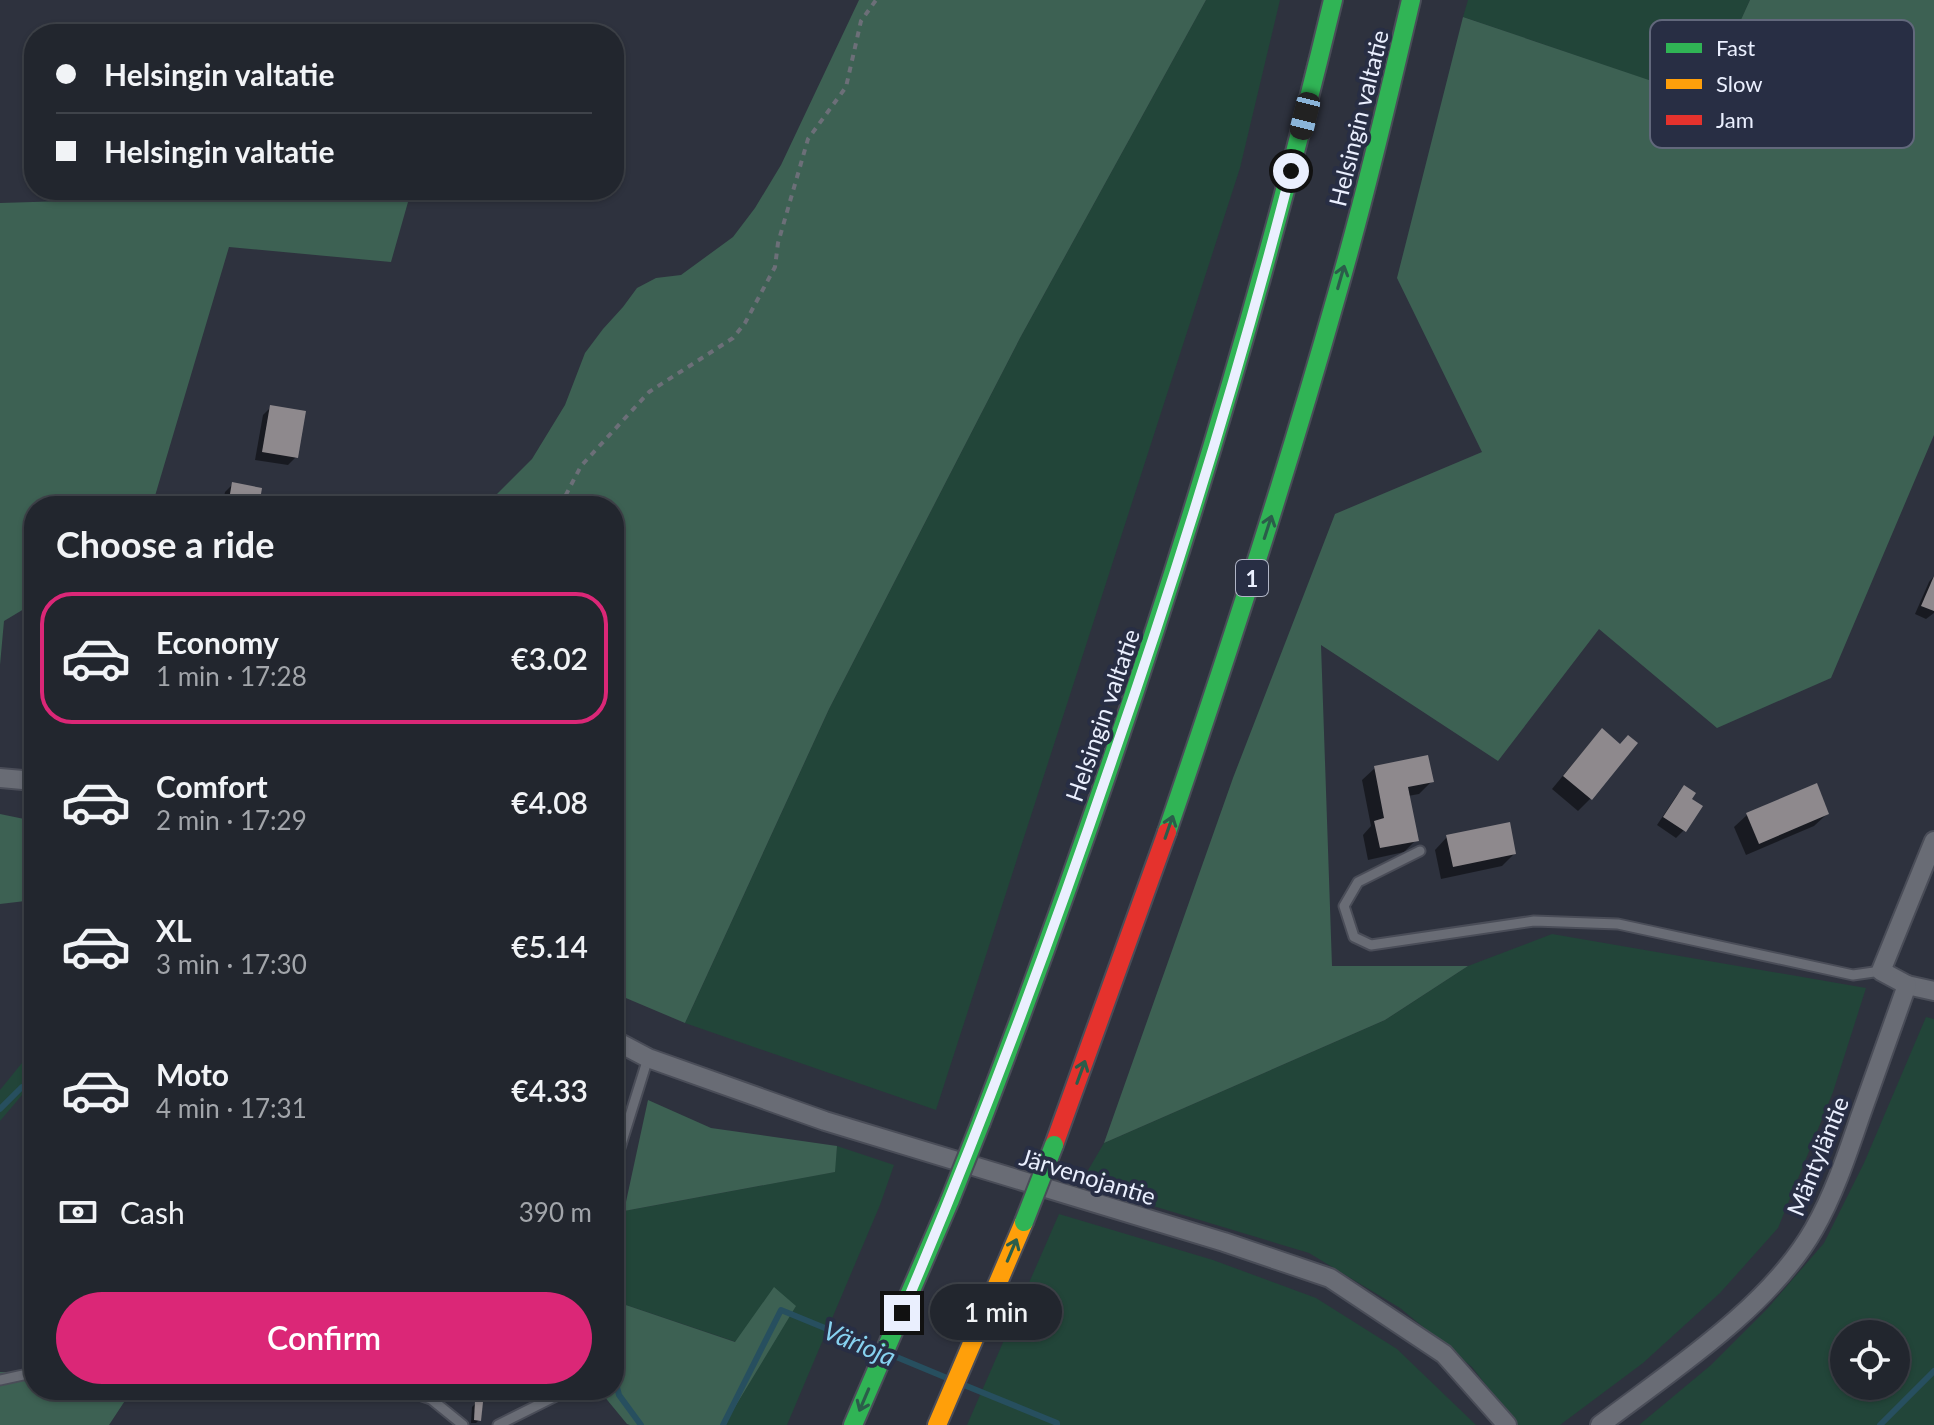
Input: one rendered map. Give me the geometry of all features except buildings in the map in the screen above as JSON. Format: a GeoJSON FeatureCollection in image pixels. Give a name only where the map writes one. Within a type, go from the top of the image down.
{"type":"FeatureCollection","features":[{"type":"Feature","properties":{"kind":"highway","name":"Helsingin valtatie"},"geometry":{"type":"LineString","coordinates":[[853,1425],[981,1122],[1069,887],[1151,648],[1209,465],[1270,253],[1333,0]]}},
{"type":"Feature","properties":{"kind":"highway","name":"Helsingin valtatie"},"geometry":{"type":"LineString","coordinates":[[937,1425],[1054,1145],[1146,895],[1221,672],[1281,487],[1344,270],[1394,80],[1411,0]]}},
{"type":"Feature","properties":{"kind":"street"},"geometry":{"type":"LineString","coordinates":[[0,778],[24,780]]}},
{"type":"Feature","properties":{"kind":"street"},"geometry":{"type":"LineString","coordinates":[[1934,841],[1881,971],[1907,985],[1934,991]]}},
{"type":"Feature","properties":{"kind":"street","name":"Mäntyläntie"},"geometry":{"type":"LineString","coordinates":[[1600,1425],[1744,1312],[1768,1289],[1813,1232],[1845,1160],[1907,985]]}},
{"type":"Feature","properties":{"kind":"street","name":"Järvenojantie"},"geometry":{"type":"LineString","coordinates":[[624,1045],[648,1058],[825,1121],[1224,1242],[1330,1278],[1444,1354],[1507,1425]]}},
{"type":"Feature","properties":{"kind":"lane"},"geometry":{"type":"LineString","coordinates":[[1420,851],[1358,882],[1344,906],[1354,937],[1371,945],[1534,921],[1618,924],[1853,975],[1881,971]]}},
{"type":"Feature","properties":{"kind":"lane"},"geometry":{"type":"LineString","coordinates":[[624,1135],[648,1058]]}},
{"type":"Feature","properties":{"kind":"lane"},"geometry":{"type":"LineString","coordinates":[[0,1380],[24,1375]]}},
{"type":"Feature","properties":{"kind":"lane"},"geometry":{"type":"LineString","coordinates":[[432,1400],[463,1425]]}},
{"type":"Feature","properties":{"kind":"lane"},"geometry":{"type":"LineString","coordinates":[[498,1425],[548,1400]]}},
{"type":"Feature","properties":{"kind":"path"},"geometry":{"type":"LineString","coordinates":[[565,496],[581,466],[649,392],[733,338],[745,323],[775,267],[778,243],[808,139],[846,87],[861,21],[876,0]]}},
{"type":"Feature","properties":{"kind":"green space"},"geometry":{"type":"Polygon","coordinates":[[[859,0],[1206,0],[1020,338],[829,709],[685,1023],[624,997],[624,496],[495,496],[532,459],[565,405],[585,353],[637,288],[656,278],[681,275],[733,237],[781,165],[859,0]]]}},
{"type":"Feature","properties":{"kind":"green space"},"geometry":{"type":"Polygon","coordinates":[[[1206,0],[1280,0],[1240,168],[936,1110],[685,1023],[829,709],[1020,338],[1206,0]]]}},
{"type":"Feature","properties":{"kind":"green space"},"geometry":{"type":"Polygon","coordinates":[[[1468,0],[1750,0],[1741,20],[1650,20],[1650,81],[1463,17],[1468,0]]]}},
{"type":"Feature","properties":{"kind":"green space"},"geometry":{"type":"Polygon","coordinates":[[[1750,0],[1934,0],[1934,435],[1831,678],[1717,728],[1599,629],[1498,761],[1321,645],[1332,966],[1468,966],[1385,1020],[1104,1143],[1233,778],[1335,514],[1482,452],[1397,278],[1463,17],[1650,80],[1650,148],[1914,148],[1914,20],[1741,20],[1750,0]]]}},
{"type":"Feature","properties":{"kind":"green space"},"geometry":{"type":"Polygon","coordinates":[[[98,200],[408,202],[391,262],[229,247],[155,496],[24,496],[24,609],[4,621],[0,665],[0,203],[98,200]]]}},
{"type":"Feature","properties":{"kind":"green space"},"geometry":{"type":"Polygon","coordinates":[[[0,814],[24,819],[24,901],[0,904],[0,814]]]}},
{"type":"Feature","properties":{"kind":"green space"},"geometry":{"type":"Polygon","coordinates":[[[1552,934],[1866,988],[1833,1092],[1778,1228],[1720,1293],[1643,1363],[1560,1425],[1517,1425],[1472,1367],[1400,1308],[1309,1253],[1080,1184],[1104,1143],[1385,1020],[1468,966],[1552,934]]]}},
{"type":"Feature","properties":{"kind":"green space"},"geometry":{"type":"Polygon","coordinates":[[[1926,1017],[1934,1019],[1934,1425],[1639,1425],[1711,1365],[1767,1309],[1824,1243],[1864,1163],[1926,1017]]]}},
{"type":"Feature","properties":{"kind":"green space"},"geometry":{"type":"Polygon","coordinates":[[[24,1060],[24,1095],[0,1121],[0,1090],[24,1060]]]}},
{"type":"Feature","properties":{"kind":"green space"},"geometry":{"type":"Polygon","coordinates":[[[648,1100],[711,1128],[837,1146],[835,1172],[624,1211],[648,1100]]]}},
{"type":"Feature","properties":{"kind":"green space"},"geometry":{"type":"Polygon","coordinates":[[[837,1146],[894,1165],[787,1425],[724,1425],[795,1307],[774,1288],[736,1342],[624,1304],[624,1211],[834,1172],[837,1146]]]}},
{"type":"Feature","properties":{"kind":"green space"},"geometry":{"type":"Polygon","coordinates":[[[1059,1214],[1213,1260],[1316,1298],[1397,1349],[1476,1425],[967,1425],[1059,1214]]]}},
{"type":"Feature","properties":{"kind":"green space"},"geometry":{"type":"Polygon","coordinates":[[[774,1287],[796,1306],[724,1425],[630,1425],[607,1400],[624,1400],[624,1304],[735,1342],[774,1287]]]}},
{"type":"Feature","properties":{"kind":"green space"},"geometry":{"type":"Polygon","coordinates":[[[0,1372],[24,1372],[24,1400],[125,1400],[109,1425],[0,1425],[0,1372]]]}},
{"type":"Feature","properties":{"kind":"waterway","name":"Värioja"},"geometry":{"type":"LineString","coordinates":[[0,1109],[24,1087]]}},
{"type":"Feature","properties":{"kind":"waterway","name":"Värioja"},"geometry":{"type":"LineString","coordinates":[[723,1425],[781,1310],[876,1349]]}},
{"type":"Feature","properties":{"kind":"waterway","name":"Värioja"},"geometry":{"type":"LineString","coordinates":[[894,1356],[947,1378]]}},
{"type":"Feature","properties":{"kind":"waterway"},"geometry":{"type":"LineString","coordinates":[[1880,1425],[1934,1371]]}},
{"type":"Feature","properties":{"kind":"waterway","name":"Värioja"},"geometry":{"type":"LineString","coordinates":[[964,1385],[1057,1425]]}},
{"type":"Feature","properties":{"kind":"waterway","name":"Värioja"},"geometry":{"type":"LineString","coordinates":[[623,1400],[641,1425]]}},
{"type":"Feature","properties":{"kind":"traffic: fast"},"geometry":{"type":"LineString","coordinates":[[981,1122],[1082,846],[1175,567],[1259,285],[1333,0]]}},
{"type":"Feature","properties":{"kind":"traffic: fast"},"geometry":{"type":"LineString","coordinates":[[1167,832],[1256,564],[1318,362],[1367,184],[1411,0]]}},
{"type":"Feature","properties":{"kind":"traffic: fast"},"geometry":{"type":"LineString","coordinates":[[950,1200],[981,1122]]}},
{"type":"Feature","properties":{"kind":"traffic: fast"},"geometry":{"type":"LineString","coordinates":[[1024,1222],[1054,1145]]}},
{"type":"Feature","properties":{"kind":"traffic: fast"},"geometry":{"type":"LineString","coordinates":[[853,1425],[950,1200]]}},
{"type":"Feature","properties":{"kind":"traffic: slow"},"geometry":{"type":"LineString","coordinates":[[937,1425],[1024,1222]]}},
{"type":"Feature","properties":{"kind":"traffic: jam"},"geometry":{"type":"LineString","coordinates":[[1054,1145],[1167,832]]}},
{"type":"Feature","properties":{"kind":"route"},"geometry":{"type":"LineString","coordinates":[[902,1313],[981,1122],[1069,887],[1151,648],[1209,465],[1291,171]]}}]}
